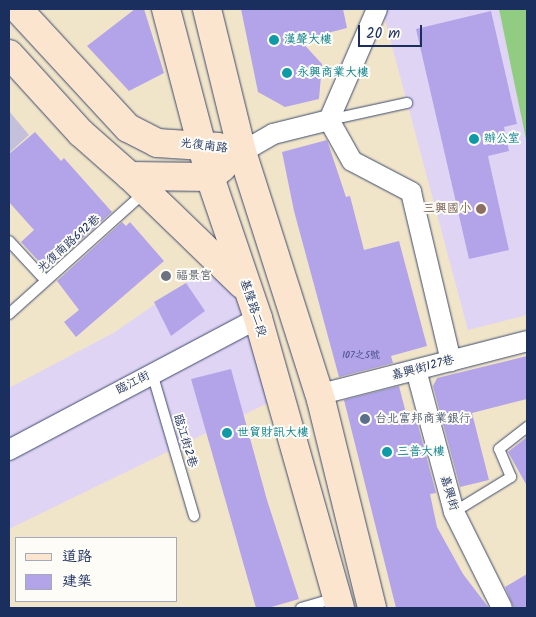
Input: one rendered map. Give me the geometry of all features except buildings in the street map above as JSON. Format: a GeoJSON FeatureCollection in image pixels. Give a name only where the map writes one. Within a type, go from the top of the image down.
{"type":"FeatureCollection","features":[{"type":"Feature","properties":{"kind":"main road","name":"光復南路"},"geometry":{"type":"LineString","coordinates":[[18,9],[128,128],[156,142],[201,143],[242,152]]}},
{"type":"Feature","properties":{"kind":"main road","name":"基隆路二段"},"geometry":{"type":"LineString","coordinates":[[166,9],[210,177],[246,288],[258,318],[338,603]]}},
{"type":"Feature","properties":{"kind":"main road"},"geometry":{"type":"LineString","coordinates":[[208,9],[242,152],[321,400],[372,608]]}},
{"type":"Feature","properties":{"kind":"main road"},"geometry":{"type":"LineString","coordinates":[[9,54],[81,133],[138,184],[246,288]]}},
{"type":"Feature","properties":{"kind":"main road","name":"光復南路"},"geometry":{"type":"LineString","coordinates":[[210,177],[242,152]]}},
{"type":"Feature","properties":{"kind":"main road"},"geometry":{"type":"LineString","coordinates":[[138,184],[210,177]]}},
{"type":"Feature","properties":{"kind":"street"},"geometry":{"type":"LineString","coordinates":[[329,120],[377,9]]}},
{"type":"Feature","properties":{"kind":"street"},"geometry":{"type":"LineString","coordinates":[[242,152],[273,134],[329,120]]}},
{"type":"Feature","properties":{"kind":"street"},"geometry":{"type":"LineString","coordinates":[[329,120],[352,161],[411,192],[451,361]]}},
{"type":"Feature","properties":{"kind":"street","name":"臨江街"},"geometry":{"type":"LineString","coordinates":[[9,450],[258,318]]}},
{"type":"Feature","properties":{"kind":"street","name":"嘉興街127巷"},"geometry":{"type":"LineString","coordinates":[[321,400],[329,392],[527,341]]}},
{"type":"Feature","properties":{"kind":"street","name":"嘉興街"},"geometry":{"type":"LineString","coordinates":[[416,370],[454,512],[502,608]]}},
{"type":"Feature","properties":{"kind":"lane"},"geometry":{"type":"LineString","coordinates":[[329,120],[407,103]]}},
{"type":"Feature","properties":{"kind":"lane","name":"光復南路692巷"},"geometry":{"type":"LineString","coordinates":[[9,314],[46,281],[138,184]]}},
{"type":"Feature","properties":{"kind":"lane"},"geometry":{"type":"LineString","coordinates":[[9,241],[46,281]]}},
{"type":"Feature","properties":{"kind":"lane","name":"臨江街2巷"},"geometry":{"type":"LineString","coordinates":[[152,373],[194,516]]}},
{"type":"Feature","properties":{"kind":"lane"},"geometry":{"type":"LineString","coordinates":[[454,512],[511,477],[499,449],[527,427]]}},
{"type":"Feature","properties":{"kind":"lane"},"geometry":{"type":"LineString","coordinates":[[301,608],[338,603]]}},
{"type":"Feature","properties":{"kind":"shaded area","name":"三興國小"},"geometry":{"type":"Polygon","coordinates":[[[382,9],[527,9],[527,315],[468,330],[382,9]]]}},
{"type":"Feature","properties":{"kind":"shaded area"},"geometry":{"type":"Polygon","coordinates":[[[9,111],[29,135],[9,153],[9,111]]]}},
{"type":"Feature","properties":{"kind":"shaded area"},"geometry":{"type":"Polygon","coordinates":[[[200,273],[236,286],[270,402],[9,529],[9,388],[115,332],[200,273]]]}},
{"type":"Feature","properties":{"kind":"green space"},"geometry":{"type":"Polygon","coordinates":[[[499,9],[527,9],[527,144],[499,9]]]}},
{"type":"Feature","properties":{"kind":"place","name":"漢聲大樓"},"geometry":{"type":"Point","coordinates":[274,40]}},
{"type":"Feature","properties":{"kind":"place","name":"永興商業大樓"},"geometry":{"type":"Point","coordinates":[287,73]}},
{"type":"Feature","properties":{"kind":"place","name":"辦公室"},"geometry":{"type":"Point","coordinates":[474,139]}},
{"type":"Feature","properties":{"kind":"place","name":"三興國小"},"geometry":{"type":"Point","coordinates":[481,209]}},
{"type":"Feature","properties":{"kind":"place","name":"福景宮"},"geometry":{"type":"Point","coordinates":[166,276]}},
{"type":"Feature","properties":{"kind":"place","name":"台北富邦商業銀行"},"geometry":{"type":"Point","coordinates":[365,419]}},
{"type":"Feature","properties":{"kind":"place","name":"世貿財訊大樓"},"geometry":{"type":"Point","coordinates":[227,433]}},
{"type":"Feature","properties":{"kind":"place","name":"三普大樓"},"geometry":{"type":"Point","coordinates":[387,452]}}]}
